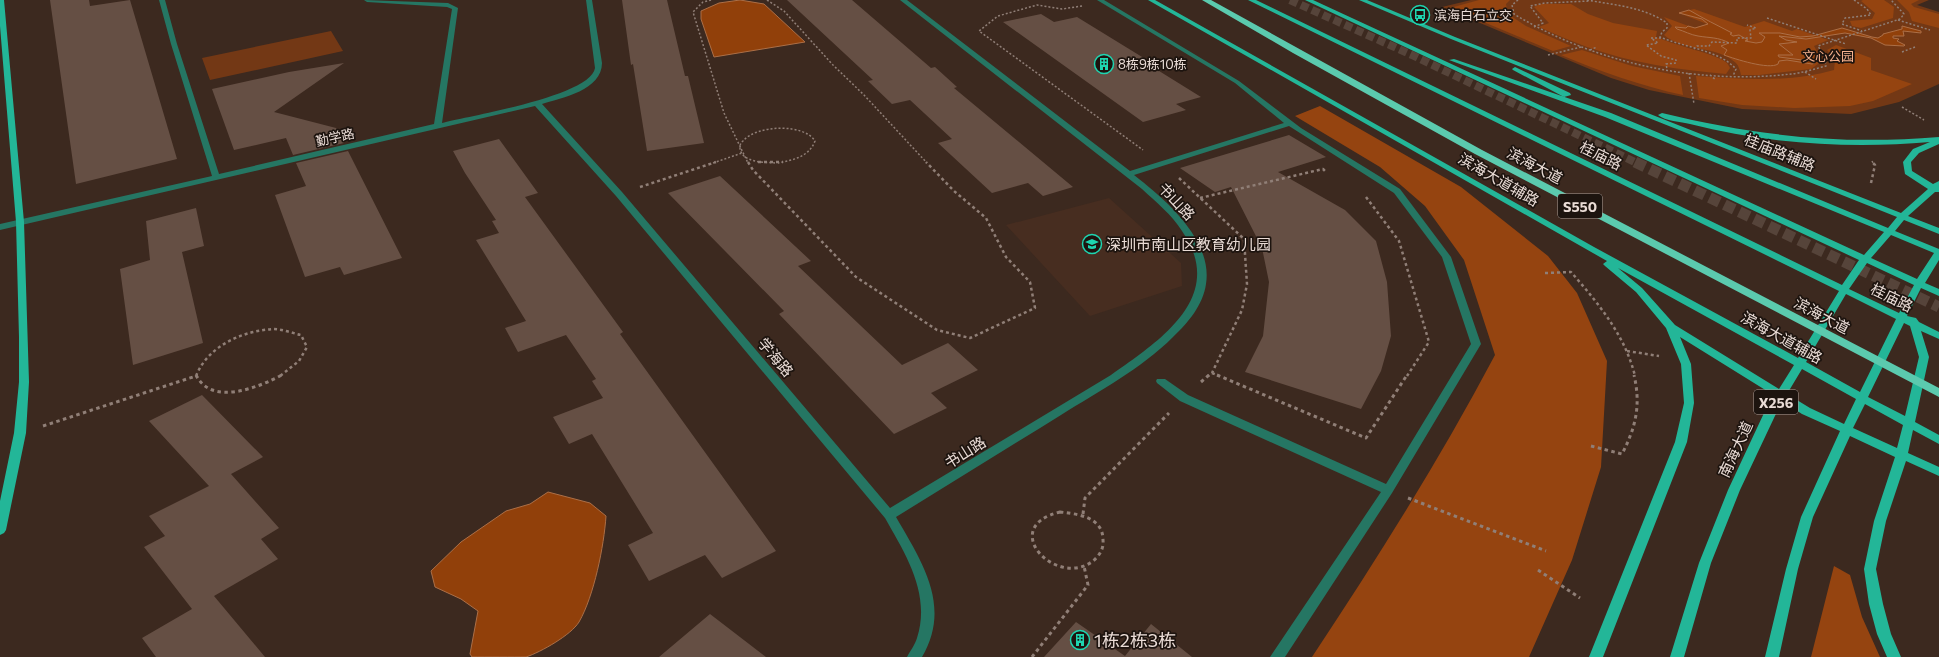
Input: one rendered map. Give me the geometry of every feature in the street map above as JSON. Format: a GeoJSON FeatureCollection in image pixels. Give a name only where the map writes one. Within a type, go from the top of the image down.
{"type":"FeatureCollection","features":[{"type":"Feature","properties":{"kind":"highway","name":"滨海大道"},"geometry":{"type":"LineString","coordinates":[[1206,0],[1347,80],[1492,159],[1939,393]]}},
{"type":"Feature","properties":{"kind":"main road"},"geometry":{"type":"LineString","coordinates":[[0,0],[20,222],[24,337],[24,382],[20,433],[0,530]]}},
{"type":"Feature","properties":{"kind":"main road","name":"滨海大道辅路"},"geometry":{"type":"LineString","coordinates":[[1151,0],[1591,249],[1939,440]]}},
{"type":"Feature","properties":{"kind":"main road","name":"桂庙路"},"geometry":{"type":"LineString","coordinates":[[1251,0],[1939,336]]}},
{"type":"Feature","properties":{"kind":"main road"},"geometry":{"type":"LineString","coordinates":[[1308,0],[1397,40],[1608,115],[1939,253],[1914,292],[1828,468],[1807,517],[1792,569],[1772,657]]}},
{"type":"Feature","properties":{"kind":"main road"},"geometry":{"type":"LineString","coordinates":[[1362,0],[1453,38],[1611,100],[1700,123],[1786,139],[1842,143],[1900,143],[1939,140]]}},
{"type":"Feature","properties":{"kind":"main road"},"geometry":{"type":"LineString","coordinates":[[1453,38],[1608,115]]}},
{"type":"Feature","properties":{"kind":"main road","name":"桂庙路"},"geometry":{"type":"LineString","coordinates":[[1397,40],[1939,292]]}},
{"type":"Feature","properties":{"kind":"main road","name":"桂庙路辅路"},"geometry":{"type":"LineString","coordinates":[[1611,100],[1939,231]]}},
{"type":"Feature","properties":{"kind":"main road"},"geometry":{"type":"LineString","coordinates":[[1939,140],[1916,151],[1907,162],[1908,172],[1923,183],[1939,190]]}},
{"type":"Feature","properties":{"kind":"main road","name":"南海大道"},"geometry":{"type":"LineString","coordinates":[[1676,657],[1705,563],[1734,490],[1770,413],[1857,268],[1902,217],[1939,183]]}},
{"type":"Feature","properties":{"kind":"main road"},"geometry":{"type":"LineString","coordinates":[[1591,249],[1639,290],[1671,327],[1806,411],[1939,472]]}},
{"type":"Feature","properties":{"kind":"main road"},"geometry":{"type":"LineString","coordinates":[[1894,657],[1884,634],[1876,604],[1870,569],[1880,521],[1898,469],[1924,357],[1909,304]]}},
{"type":"Feature","properties":{"kind":"main road"},"geometry":{"type":"LineString","coordinates":[[1596,657],[1681,442],[1689,403],[1686,364],[1671,327]]}},
{"type":"Feature","properties":{"kind":"street"},"geometry":{"type":"LineString","coordinates":[[162,0],[174,44],[216,177]]}},
{"type":"Feature","properties":{"kind":"street"},"geometry":{"type":"LineString","coordinates":[[367,0],[448,5],[455,8],[438,126]]}},
{"type":"Feature","properties":{"kind":"street","name":"勤学路"},"geometry":{"type":"LineString","coordinates":[[0,227],[537,103],[578,88],[591,81],[598,73],[599,63],[589,0]]}},
{"type":"Feature","properties":{"kind":"street","name":"书山路"},"geometry":{"type":"LineString","coordinates":[[889,515],[1115,376],[1169,335],[1190,314],[1202,289],[1202,264],[1192,239],[1171,212],[1128,174],[903,0]]}},
{"type":"Feature","properties":{"kind":"street"},"geometry":{"type":"LineString","coordinates":[[1100,0],[1237,82],[1298,130],[1397,191],[1446,257],[1476,344],[1388,490],[1277,657]]}},
{"type":"Feature","properties":{"kind":"street","name":"学海路"},"geometry":{"type":"LineString","coordinates":[[537,103],[618,194],[889,515],[920,570],[930,606],[924,638],[914,657]]}},
{"type":"Feature","properties":{"kind":"street"},"geometry":{"type":"LineString","coordinates":[[1128,174],[1148,169],[1291,123]]}},
{"type":"Feature","properties":{"kind":"street"},"geometry":{"type":"LineString","coordinates":[[1161,381],[1184,398],[1388,490]]}},
{"type":"Feature","properties":{"kind":"path"},"geometry":{"type":"LineString","coordinates":[[711,0],[703,2],[692,12],[726,120],[742,153],[753,170],[856,277],[937,330],[970,338],[1035,308],[1030,282],[1006,257],[986,218],[954,191],[864,95],[832,65],[784,11],[767,0]]}},
{"type":"Feature","properties":{"kind":"path"},"geometry":{"type":"LineString","coordinates":[[1518,0],[1512,6],[1514,14],[1534,27],[1589,50],[1615,58],[1688,73],[1759,77],[1805,72],[1826,66],[1825,58],[1818,46],[1898,20],[1904,14],[1891,0]]}},
{"type":"Feature","properties":{"kind":"path"},"geometry":{"type":"LineString","coordinates":[[1587,0],[1642,11],[1658,16],[1667,23],[1667,28],[1662,32],[1660,37],[1663,38]]}},
{"type":"Feature","properties":{"kind":"path"},"geometry":{"type":"LineString","coordinates":[[1610,0],[1608,1],[1612,5]]}},
{"type":"Feature","properties":{"kind":"path"},"geometry":{"type":"LineString","coordinates":[[1854,0],[1867,8],[1871,16],[1845,18],[1842,24],[1862,32]]}},
{"type":"Feature","properties":{"kind":"path"},"geometry":{"type":"LineString","coordinates":[[1534,27],[1544,23],[1542,18],[1532,10],[1530,6],[1539,3],[1574,3],[1590,1]]}},
{"type":"Feature","properties":{"kind":"path"},"geometry":{"type":"LineString","coordinates":[[1767,18],[1846,44]]}},
{"type":"Feature","properties":{"kind":"path"},"geometry":{"type":"LineString","coordinates":[[1898,20],[1930,30]]}},
{"type":"Feature","properties":{"kind":"path"},"geometry":{"type":"LineString","coordinates":[[1694,49],[1697,46],[1709,46],[1712,42],[1737,43],[1737,38],[1751,38],[1750,30],[1756,28],[1747,25]]}},
{"type":"Feature","properties":{"kind":"path"},"geometry":{"type":"LineString","coordinates":[[1667,69],[1666,64],[1676,63],[1676,60],[1661,56],[1646,45],[1658,43],[1651,38],[1663,38],[1719,56],[1730,62],[1736,69],[1733,76]]}},
{"type":"Feature","properties":{"kind":"path"},"geometry":{"type":"LineString","coordinates":[[1545,56],[1581,47]]}},
{"type":"Feature","properties":{"kind":"path"},"geometry":{"type":"LineString","coordinates":[[1589,50],[1597,47]]}},
{"type":"Feature","properties":{"kind":"path"},"geometry":{"type":"LineString","coordinates":[[1902,52],[1916,47]]}},
{"type":"Feature","properties":{"kind":"path"},"geometry":{"type":"LineString","coordinates":[[1805,72],[1816,79]]}},
{"type":"Feature","properties":{"kind":"path"},"geometry":{"type":"LineString","coordinates":[[1688,73],[1695,110]]}},
{"type":"Feature","properties":{"kind":"path"},"geometry":{"type":"LineString","coordinates":[[1709,75],[1716,80]]}},
{"type":"Feature","properties":{"kind":"path"},"geometry":{"type":"LineString","coordinates":[[1902,107],[1925,120]]}},
{"type":"Feature","properties":{"kind":"path"},"geometry":{"type":"LineString","coordinates":[[780,128],[802,130],[814,139],[815,145],[812,151],[794,161],[782,163],[757,162],[748,158],[742,153],[740,148],[742,142],[757,132],[768,129],[780,128]]}},
{"type":"Feature","properties":{"kind":"path"},"geometry":{"type":"LineString","coordinates":[[618,194],[742,153]]}},
{"type":"Feature","properties":{"kind":"path"},"geometry":{"type":"LineString","coordinates":[[1200,198],[1323,169],[1329,173]]}},
{"type":"Feature","properties":{"kind":"path"},"geometry":{"type":"LineString","coordinates":[[1212,373],[1366,438],[1429,342],[1399,241],[1365,196]]}},
{"type":"Feature","properties":{"kind":"path"},"geometry":{"type":"LineString","coordinates":[[1545,273],[1571,272],[1607,314],[1627,351],[1637,380],[1638,407],[1633,431],[1622,454],[1591,446]]}},
{"type":"Feature","properties":{"kind":"path"},"geometry":{"type":"LineString","coordinates":[[275,329],[290,330],[301,334],[307,341],[307,350],[302,360],[281,376],[259,386],[240,391],[223,392],[209,389],[200,384],[196,376],[199,365],[208,355],[222,345],[238,337],[257,331],[275,329]]}},
{"type":"Feature","properties":{"kind":"path"},"geometry":{"type":"LineString","coordinates":[[20,433],[196,376]]}},
{"type":"Feature","properties":{"kind":"path"},"geometry":{"type":"LineString","coordinates":[[1388,490],[1546,551]]}},
{"type":"Feature","properties":{"kind":"path"},"geometry":{"type":"LineString","coordinates":[[1072,512],[1083,514],[1093,520],[1101,528],[1105,536],[1105,546],[1101,554],[1094,562],[1084,566],[1072,568],[1059,567],[1048,562],[1039,555],[1033,546],[1031,536],[1033,527],[1039,520],[1049,514],[1072,512]]}},
{"type":"Feature","properties":{"kind":"path"},"geometry":{"type":"LineString","coordinates":[[1032,657],[1088,585],[1084,566]]}},
{"type":"Feature","properties":{"kind":"path"},"geometry":{"type":"LineString","coordinates":[[1538,570],[1580,598]]}},
{"type":"Feature","properties":{"kind":"shaded area"},"geometry":{"type":"Polygon","coordinates":[[[740,0],[764,4],[805,42],[714,57],[701,19],[701,11],[719,3],[740,0]]]}},
{"type":"Feature","properties":{"kind":"shaded area"},"geometry":{"type":"Polygon","coordinates":[[[1479,0],[1510,0],[1506,4],[1508,14],[1526,26],[1571,46],[1553,51],[1450,8],[1479,0]]]}},
{"type":"Feature","properties":{"kind":"shaded area"},"geometry":{"type":"Polygon","coordinates":[[[1884,0],[1894,7],[1893,18],[1861,28],[1852,26],[1850,21],[1872,19],[1875,13],[1861,1],[1884,0]]]}},
{"type":"Feature","properties":{"kind":"shaded area"},"geometry":{"type":"Polygon","coordinates":[[[1897,0],[1919,0],[1911,4],[1914,7],[1939,14],[1939,28],[1912,21],[1909,12],[1897,0]]]}},
{"type":"Feature","properties":{"kind":"shaded area"},"geometry":{"type":"Polygon","coordinates":[[[1540,4],[1571,4],[1588,14],[1613,23],[1657,31],[1656,37],[1715,57],[1727,63],[1730,68],[1726,74],[1673,68],[1638,62],[1604,53],[1539,27],[1549,23],[1534,7],[1540,4]]]}},
{"type":"Feature","properties":{"kind":"shaded area"},"geometry":{"type":"Polygon","coordinates":[[[1694,9],[1745,27],[1764,21],[1792,31],[1797,29],[1828,40],[1814,46],[1822,61],[1811,69],[1759,75],[1741,75],[1737,64],[1728,57],[1720,53],[1681,44],[1664,35],[1672,26],[1664,17],[1694,28],[1707,24],[1679,13],[1694,9]]]}},
{"type":"Feature","properties":{"kind":"shaded area"},"geometry":{"type":"Polygon","coordinates":[[[1689,10],[1732,33],[1730,34],[1733,36],[1739,35],[1748,40],[1745,41],[1756,43],[1762,42],[1765,37],[1759,33],[1780,33],[1800,37],[1813,36],[1842,28],[1878,38],[1883,34],[1902,29],[1902,26],[1921,31],[1921,33],[1903,31],[1904,36],[1893,36],[1893,38],[1899,39],[1897,41],[1905,45],[1904,46],[1885,45],[1871,38],[1845,33],[1806,39],[1779,36],[1786,40],[1797,42],[1779,44],[1793,55],[1778,55],[1779,57],[1802,60],[1807,59],[1815,63],[1812,64],[1787,60],[1779,61],[1778,64],[1774,66],[1767,66],[1724,55],[1727,50],[1721,46],[1729,43],[1725,41],[1695,35],[1677,29],[1675,27],[1686,28],[1688,26],[1695,28],[1708,24],[1702,19],[1679,13],[1689,10]]]}},
{"type":"Feature","properties":{"kind":"shaded area"},"geometry":{"type":"Polygon","coordinates":[[[1836,45],[1871,58],[1871,70],[1912,84],[1873,101],[1850,106],[1794,108],[1742,105],[1699,98],[1696,76],[1765,79],[1800,77],[1834,70],[1835,60],[1827,50],[1836,45]]]}},
{"type":"Feature","properties":{"kind":"shaded area"},"geometry":{"type":"Polygon","coordinates":[[[1582,50],[1632,66],[1680,76],[1683,95],[1622,78],[1561,55],[1582,50]]]}},
{"type":"Feature","properties":{"kind":"shaded area"},"geometry":{"type":"Polygon","coordinates":[[[1320,106],[1461,187],[1548,256],[1577,293],[1607,361],[1601,467],[1572,560],[1529,657],[1312,657],[1407,508],[1474,394],[1495,355],[1464,260],[1425,206],[1380,167],[1295,116],[1320,106]]]}},
{"type":"Feature","properties":{"kind":"shaded area","name":"深圳市南山区教育幼儿园"},"geometry":{"type":"Polygon","coordinates":[[[1109,198],[1181,263],[1182,286],[1090,316],[1006,225],[1109,198]]]}},
{"type":"Feature","properties":{"kind":"shaded area"},"geometry":{"type":"Polygon","coordinates":[[[548,492],[590,503],[606,516],[603,542],[594,585],[579,622],[569,632],[555,642],[526,657],[472,657],[470,654],[478,611],[461,599],[435,587],[431,571],[461,542],[506,511],[530,504],[548,492]]]}},
{"type":"Feature","properties":{"kind":"shaded area"},"geometry":{"type":"Polygon","coordinates":[[[1834,566],[1850,575],[1862,617],[1880,657],[1811,657],[1834,566]]]}},
{"type":"Feature","properties":{"kind":"green space","name":"文心公园"},"geometry":{"type":"Polygon","coordinates":[[[1471,0],[1929,0],[1917,5],[1939,12],[1939,84],[1899,102],[1851,114],[1742,109],[1649,90],[1611,78],[1442,7],[1471,0]]]}},
{"type":"Feature","properties":{"kind":"green space"},"geometry":{"type":"Polygon","coordinates":[[[331,31],[343,51],[210,80],[202,58],[331,31]]]}},
{"type":"Feature","properties":{"kind":"building"},"geometry":{"type":"Polygon","coordinates":[[[50,0],[89,0],[90,6],[130,0],[177,159],[76,184],[50,0]]]}},
{"type":"Feature","properties":{"kind":"building"},"geometry":{"type":"Polygon","coordinates":[[[622,0],[667,0],[685,76],[688,76],[704,143],[647,151],[633,64],[631,65],[622,0]]]}},
{"type":"Feature","properties":{"kind":"building"},"geometry":{"type":"Polygon","coordinates":[[[787,0],[852,0],[931,68],[935,67],[957,87],[954,88],[1073,187],[1043,196],[1028,183],[992,193],[938,143],[952,139],[910,100],[892,104],[868,81],[873,80],[787,0]]]}},
{"type":"Feature","properties":{"kind":"building","name":"8栋9栋10栋"},"geometry":{"type":"Polygon","coordinates":[[[1041,14],[1054,22],[1077,17],[1147,60],[1143,61],[1201,97],[1176,104],[1186,110],[1143,122],[1003,22],[1041,14]]]}},
{"type":"Feature","properties":{"kind":"building"},"geometry":{"type":"Polygon","coordinates":[[[344,63],[274,112],[336,128],[344,143],[293,155],[286,138],[234,150],[212,89],[289,72],[344,63]]]}},
{"type":"Feature","properties":{"kind":"building"},"geometry":{"type":"Polygon","coordinates":[[[1289,135],[1326,157],[1278,172],[1345,210],[1376,241],[1387,282],[1391,336],[1381,371],[1361,409],[1245,372],[1263,336],[1269,282],[1262,248],[1231,187],[1215,192],[1180,168],[1289,135]]]}},
{"type":"Feature","properties":{"kind":"building"},"geometry":{"type":"Polygon","coordinates":[[[499,139],[538,193],[525,197],[623,332],[620,334],[776,551],[722,578],[705,555],[649,581],[628,545],[653,533],[592,434],[569,444],[553,417],[603,398],[592,381],[596,379],[566,335],[518,352],[505,328],[526,321],[476,240],[499,233],[492,221],[496,220],[465,173],[453,151],[499,139]]]}},
{"type":"Feature","properties":{"kind":"building"},"geometry":{"type":"Polygon","coordinates":[[[348,151],[402,258],[344,275],[340,267],[305,277],[275,195],[306,186],[296,163],[348,151]]]}},
{"type":"Feature","properties":{"kind":"building"},"geometry":{"type":"Polygon","coordinates":[[[720,176],[811,261],[798,266],[902,365],[948,343],[978,370],[931,393],[947,408],[894,434],[779,314],[784,311],[668,193],[720,176]]]}},
{"type":"Feature","properties":{"kind":"building"},"geometry":{"type":"Polygon","coordinates":[[[196,208],[204,246],[182,252],[203,343],[133,365],[120,269],[150,260],[146,221],[196,208]]]}},
{"type":"Feature","properties":{"kind":"building"},"geometry":{"type":"Polygon","coordinates":[[[202,395],[263,457],[231,474],[279,528],[261,539],[278,559],[214,596],[265,657],[156,657],[142,638],[192,609],[144,547],[165,536],[149,516],[209,486],[149,421],[202,395]]]}},
{"type":"Feature","properties":{"kind":"building"},"geometry":{"type":"Polygon","coordinates":[[[710,614],[766,657],[659,657],[710,614]]]}},
{"type":"Feature","properties":{"kind":"building","name":"1栋2栋3栋"},"geometry":{"type":"Polygon","coordinates":[[[1076,622],[1125,656],[1151,624],[1192,657],[1044,657],[1076,622]]]}},
{"type":"Feature","properties":{"kind":"tunnel"},"geometry":{"type":"LineString","coordinates":[[1290,0],[1412,55],[1637,163]]}},
{"type":"Feature","properties":{"kind":"tunnel"},"geometry":{"type":"LineString","coordinates":[[1635,162],[1939,307]]}},
{"type":"Feature","properties":{"kind":"place","name":"滨海白石立交"},"geometry":{"type":"Point","coordinates":[1420,15]}},
{"type":"Feature","properties":{"kind":"place","name":"8栋9栋10栋"},"geometry":{"type":"Point","coordinates":[1104,64]}},
{"type":"Feature","properties":{"kind":"place","name":"深圳市南山区教育幼儿园"},"geometry":{"type":"Point","coordinates":[1092,244]}},
{"type":"Feature","properties":{"kind":"place","name":"1栋2栋3栋"},"geometry":{"type":"Point","coordinates":[1080,640]}}]}
